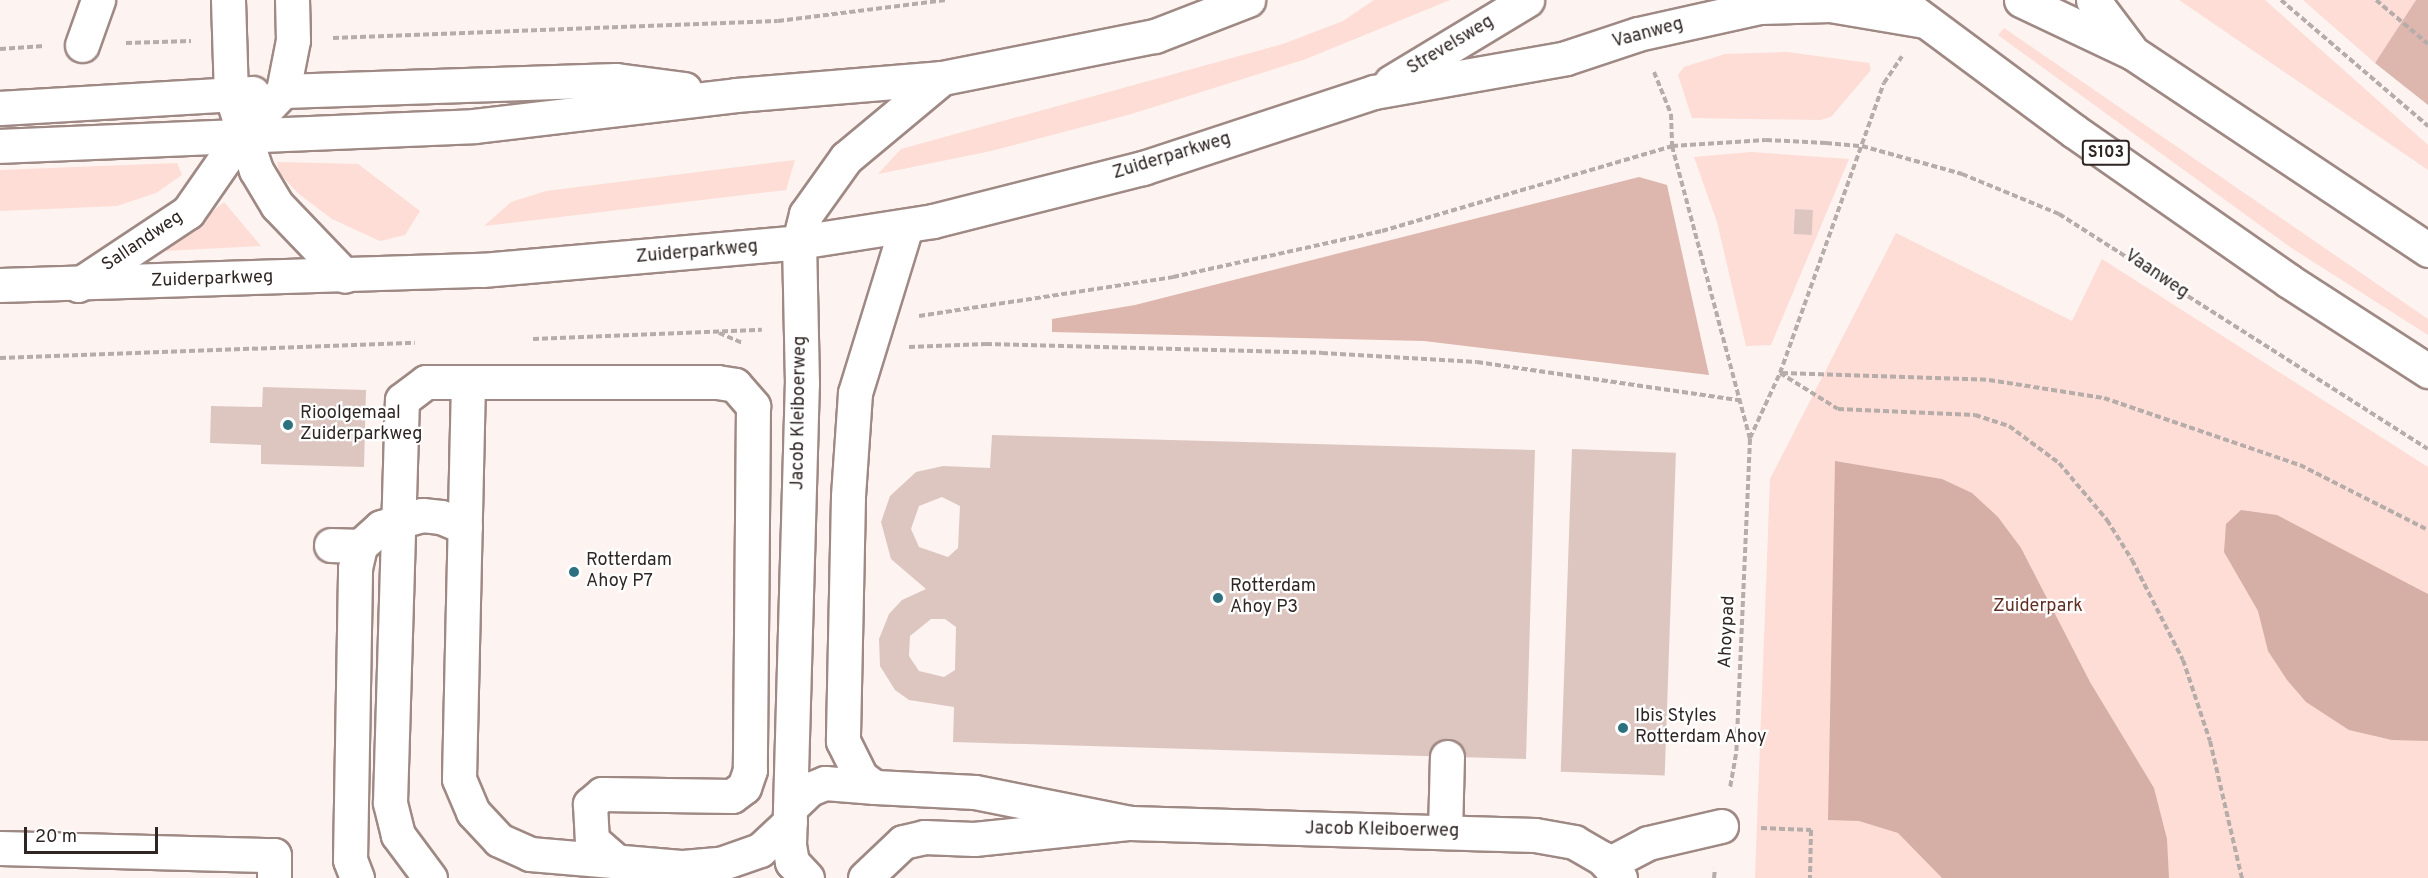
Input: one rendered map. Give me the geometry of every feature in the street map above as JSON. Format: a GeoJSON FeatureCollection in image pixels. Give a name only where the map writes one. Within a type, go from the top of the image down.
{"type":"FeatureCollection","features":[{"type":"Feature","properties":{"kind":"main road"},"geometry":{"type":"LineString","coordinates":[[82,45],[98,0]]}},
{"type":"Feature","properties":{"kind":"main road"},"geometry":{"type":"LineString","coordinates":[[228,0],[231,94],[256,170],[277,205],[345,276]]}},
{"type":"Feature","properties":{"kind":"main road"},"geometry":{"type":"LineString","coordinates":[[283,91],[293,40],[292,0]]}},
{"type":"Feature","properties":{"kind":"main road"},"geometry":{"type":"LineString","coordinates":[[0,146],[243,133],[474,126],[736,95],[942,78],[1155,36],[1248,0]]}},
{"type":"Feature","properties":{"kind":"main road","name":"Strevelsweg"},"geometry":{"type":"LineString","coordinates":[[1374,92],[1527,0]]}},
{"type":"Feature","properties":{"kind":"main road","name":"Vaanweg"},"geometry":{"type":"LineString","coordinates":[[1899,0],[1924,21],[2289,281],[2428,371]]}},
{"type":"Feature","properties":{"kind":"main road"},"geometry":{"type":"LineString","coordinates":[[2021,0],[2133,53],[2428,250]]}},
{"type":"Feature","properties":{"kind":"main road"},"geometry":{"type":"LineString","coordinates":[[2093,0],[2133,53]]}},
{"type":"Feature","properties":{"kind":"main road","name":"Vaanweg"},"geometry":{"type":"LineString","coordinates":[[1374,92],[1566,58],[1638,34],[1760,7],[1830,5],[1924,21]]}},
{"type":"Feature","properties":{"kind":"main road","name":"Jacob Kleiboerweg"},"geometry":{"type":"LineString","coordinates":[[807,878],[792,862],[790,815],[801,352],[799,242],[806,214],[846,158],[942,78]]}},
{"type":"Feature","properties":{"kind":"main road"},"geometry":{"type":"LineString","coordinates":[[0,108],[283,91],[616,81],[736,95]]}},
{"type":"Feature","properties":{"kind":"main road","name":"Sallandweg"},"geometry":{"type":"LineString","coordinates":[[78,285],[188,212],[243,133],[283,91]]}},
{"type":"Feature","properties":{"kind":"main road","name":"Zuiderparkweg"},"geometry":{"type":"LineString","coordinates":[[0,285],[78,285],[482,270],[799,242],[906,227],[1143,168],[1374,92]]}},
{"type":"Feature","properties":{"kind":"main road"},"geometry":{"type":"LineString","coordinates":[[875,787],[861,777],[850,759],[841,722],[850,439],[855,393],[906,227]]}},
{"type":"Feature","properties":{"kind":"main road"},"geometry":{"type":"LineString","coordinates":[[430,878],[398,835],[390,802],[402,400],[426,382],[717,382],[735,385],[753,406],[750,770],[744,787],[732,796],[602,794],[590,804],[592,840],[618,863]]}},
{"type":"Feature","properties":{"kind":"main road"},"geometry":{"type":"LineString","coordinates":[[468,382],[459,779],[473,812],[499,840],[568,870],[618,863],[720,864],[760,850],[790,815]]}},
{"type":"Feature","properties":{"kind":"main road"},"geometry":{"type":"LineString","coordinates":[[357,878],[350,850],[355,568],[345,546],[399,520],[441,517],[465,527]]}},
{"type":"Feature","properties":{"kind":"main road"},"geometry":{"type":"LineString","coordinates":[[1446,832],[1447,757]]}},
{"type":"Feature","properties":{"kind":"main road","name":"Jacob Kleiboerweg"},"geometry":{"type":"LineString","coordinates":[[790,815],[810,789],[825,783],[975,792],[1130,823]]}},
{"type":"Feature","properties":{"kind":"main road","name":"Jacob Kleiboerweg"},"geometry":{"type":"LineString","coordinates":[[865,878],[903,842],[924,837],[974,839],[1130,823],[1446,832],[1557,838],[1574,842],[1614,871]]}},
{"type":"Feature","properties":{"kind":"main road"},"geometry":{"type":"LineString","coordinates":[[1614,871],[1648,843],[1721,826]]}},
{"type":"Feature","properties":{"kind":"main road"},"geometry":{"type":"LineString","coordinates":[[0,849],[274,855],[274,878]]}},
{"type":"Feature","properties":{"kind":"path"},"geometry":{"type":"LineString","coordinates":[[293,40],[778,21],[946,0]]}},
{"type":"Feature","properties":{"kind":"path"},"geometry":{"type":"LineString","coordinates":[[2281,0],[2428,126]]}},
{"type":"Feature","properties":{"kind":"path"},"geometry":{"type":"LineString","coordinates":[[2376,0],[2428,44]]}},
{"type":"Feature","properties":{"kind":"path"},"geometry":{"type":"LineString","coordinates":[[1862,146],[1884,83],[1924,21]]}},
{"type":"Feature","properties":{"kind":"path"},"geometry":{"type":"LineString","coordinates":[[0,49],[228,40]]}},
{"type":"Feature","properties":{"kind":"path","name":"Vaanweg"},"geometry":{"type":"LineString","coordinates":[[1671,146],[1785,140],[1862,146],[1962,174],[2059,214],[2428,449]]}},
{"type":"Feature","properties":{"kind":"path","name":"Ahoypad"},"geometry":{"type":"LineString","coordinates":[[1671,146],[1750,439],[1736,754],[1721,826]]}},
{"type":"Feature","properties":{"kind":"path","name":"Ahoypad"},"geometry":{"type":"LineString","coordinates":[[1750,439],[1780,373],[1862,146]]}},
{"type":"Feature","properties":{"kind":"path"},"geometry":{"type":"LineString","coordinates":[[717,332],[765,353],[801,352]]}},
{"type":"Feature","properties":{"kind":"path"},"geometry":{"type":"LineString","coordinates":[[868,349],[986,344],[1322,352],[1477,362],[1739,400]]}},
{"type":"Feature","properties":{"kind":"path"},"geometry":{"type":"LineString","coordinates":[[1780,373],[1989,380],[2104,398],[2290,461],[2428,530]]}},
{"type":"Feature","properties":{"kind":"path"},"geometry":{"type":"LineString","coordinates":[[1780,373],[1838,410],[1975,415],[2009,426],[2059,463],[2107,520],[2132,560],[2182,660],[2213,753],[2242,878]]}},
{"type":"Feature","properties":{"kind":"path"},"geometry":{"type":"LineString","coordinates":[[1721,826],[1811,830],[1810,878]]}},
{"type":"Feature","properties":{"kind":"green space"},"geometry":{"type":"Polygon","coordinates":[[[1374,0],[1450,0],[1306,59],[1128,115],[991,151],[878,174],[901,149],[1283,44],[1343,21],[1374,0]]]}},
{"type":"Feature","properties":{"kind":"green space"},"geometry":{"type":"Polygon","coordinates":[[[2179,0],[2265,0],[2428,145],[2428,170],[2179,0]]]}},
{"type":"Feature","properties":{"kind":"green space"},"geometry":{"type":"Polygon","coordinates":[[[2303,0],[2416,0],[2375,63],[2303,0]]]}},
{"type":"Feature","properties":{"kind":"green space"},"geometry":{"type":"Polygon","coordinates":[[[2004,28],[2428,319],[2428,335],[2290,247],[1998,35],[2004,28]]]}},
{"type":"Feature","properties":{"kind":"green space"},"geometry":{"type":"Polygon","coordinates":[[[1787,52],[1869,63],[1871,70],[1831,117],[1820,120],[1692,118],[1678,75],[1684,67],[1725,54],[1787,52]]]}},
{"type":"Feature","properties":{"kind":"green space"},"geometry":{"type":"Polygon","coordinates":[[[1751,152],[1849,159],[1771,345],[1746,346],[1717,222],[1694,157],[1751,152]]]}},
{"type":"Feature","properties":{"kind":"green space"},"geometry":{"type":"Polygon","coordinates":[[[795,160],[786,190],[484,226],[511,202],[546,191],[795,160]]]}},
{"type":"Feature","properties":{"kind":"green space"},"geometry":{"type":"Polygon","coordinates":[[[277,162],[358,164],[420,211],[405,235],[380,241],[332,219],[299,194],[279,173],[277,162]]]}},
{"type":"Feature","properties":{"kind":"green space"},"geometry":{"type":"Polygon","coordinates":[[[177,163],[182,175],[156,193],[117,206],[0,211],[0,170],[177,163]]]}},
{"type":"Feature","properties":{"kind":"green space"},"geometry":{"type":"Polygon","coordinates":[[[224,202],[261,246],[164,251],[224,202]]]}},
{"type":"Feature","properties":{"kind":"green space","name":"Zuiderpark"},"geometry":{"type":"Polygon","coordinates":[[[1896,233],[2072,321],[2102,259],[2428,467],[2428,878],[1755,878],[1770,479],[1896,233]]]}},
{"type":"Feature","properties":{"kind":"shaded area"},"geometry":{"type":"Polygon","coordinates":[[[2416,0],[2428,0],[2428,105],[2375,63],[2416,0]]]}},
{"type":"Feature","properties":{"kind":"shaded area"},"geometry":{"type":"Polygon","coordinates":[[[1639,177],[1667,185],[1709,375],[1424,341],[1052,332],[1052,319],[1135,305],[1639,177]]]}},
{"type":"Feature","properties":{"kind":"shaded area"},"geometry":{"type":"Polygon","coordinates":[[[1835,461],[1942,479],[1972,493],[1998,517],[2021,548],[2090,682],[2154,788],[2167,839],[2169,878],[1942,878],[1898,833],[1859,821],[1828,820],[1835,461]]]}},
{"type":"Feature","properties":{"kind":"shaded area"},"geometry":{"type":"Polygon","coordinates":[[[2241,510],[2277,515],[2428,594],[2428,741],[2392,740],[2349,730],[2306,702],[2287,680],[2268,651],[2258,611],[2224,552],[2226,524],[2241,510]]]}},
{"type":"Feature","properties":{"kind":"building"},"geometry":{"type":"Polygon","coordinates":[[[1795,209],[1813,210],[1812,235],[1794,234],[1795,209]]]}},
{"type":"Feature","properties":{"kind":"building","name":"Rioolgemaal Zuiderparkweg"},"geometry":{"type":"Polygon","coordinates":[[[263,387],[366,390],[364,467],[261,464],[261,445],[210,443],[211,406],[262,407],[263,387]]]}},
{"type":"Feature","properties":{"kind":"building","name":"Rotterdam Ahoy P3"},"geometry":{"type":"Polygon","coordinates":[[[992,435],[1535,450],[1526,759],[953,742],[954,707],[909,700],[895,690],[880,666],[879,639],[889,614],[902,600],[926,589],[891,559],[881,522],[890,496],[916,472],[943,466],[990,468],[992,435]],[[942,497],[919,506],[911,529],[919,547],[948,557],[958,548],[960,506],[942,497]],[[931,619],[910,636],[909,656],[919,671],[944,677],[955,670],[956,627],[945,619],[931,619]]]}},
{"type":"Feature","properties":{"kind":"building"},"geometry":{"type":"Polygon","coordinates":[[[1572,449],[1676,453],[1665,775],[1561,772],[1572,449]]]}},
{"type":"Feature","properties":{"kind":"place","name":"Rioolgemaal Zuiderparkweg"},"geometry":{"type":"Point","coordinates":[288,425]}},
{"type":"Feature","properties":{"kind":"place","name":"Rotterdam Ahoy P7"},"geometry":{"type":"Point","coordinates":[574,572]}},
{"type":"Feature","properties":{"kind":"place","name":"Rotterdam Ahoy P3"},"geometry":{"type":"Point","coordinates":[1218,598]}},
{"type":"Feature","properties":{"kind":"place","name":"Ibis Styles Rotterdam Ahoy"},"geometry":{"type":"Point","coordinates":[1623,728]}}]}
